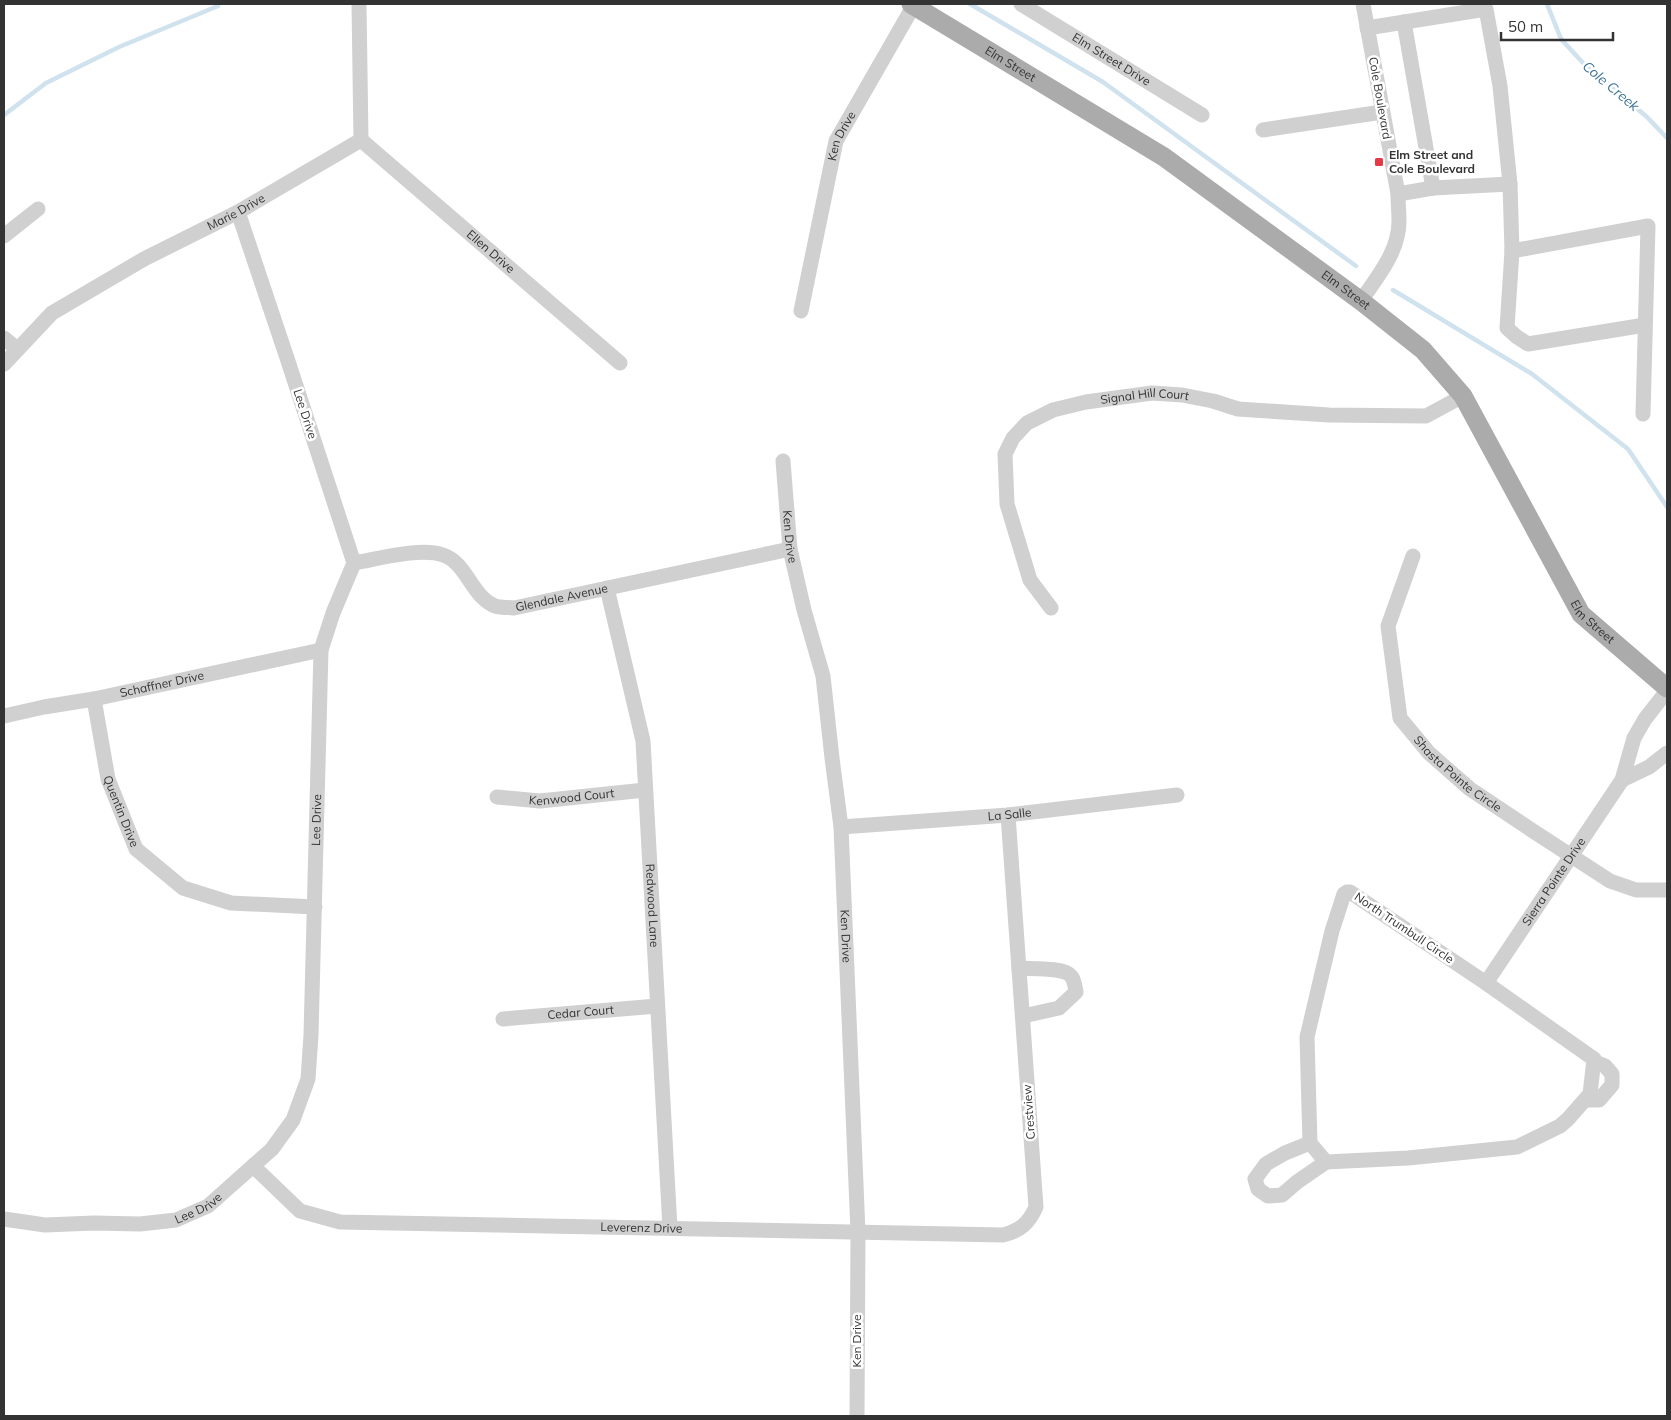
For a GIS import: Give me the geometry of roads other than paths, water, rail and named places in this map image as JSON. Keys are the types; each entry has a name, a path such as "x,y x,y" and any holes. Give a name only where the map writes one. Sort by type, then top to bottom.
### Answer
{"main road":[{"name":"Elm Street","path":"913,4 1164,157 1361,301 1423,350 1463,396 1581,614 1667,690"}],"street":[{"path":"358,4 361,140"},
{"name":"Ken Drive","path":"801,311 836,141 913,4"},
{"name":"Elm Street Drive","path":"1021,4 1202,115"},
{"name":"Cole Boulevard","path":"1361,301 1390,258 1397,240 1400,223 1398,194 1363,4"},
{"path":"1367,28 1486,9 1500,86 1510,184 1512,252 1507,328 1528,344 1645,325"},
{"path":"1404,22 1433,188"},
{"path":"1263,130 1382,112"},
{"name":"Marie Drive","path":"4,364 52,313 144,259 238,212 361,140"},
{"name":"Ellen Drive","path":"361,140 620,363"},
{"path":"1398,194 1433,188 1510,184"},
{"path":"4,236 38,209"},
{"name":"Lee Drive","path":"4,1219 45,1224 140,1224 176,1220 208,1206 272,1149 293,1120 308,1079 315,907 321,650 333,613 354,564 238,212"},
{"path":"1512,252 1648,226 1643,414"},
{"path":"4,338 17,349"},
{"name":"Signal Hill Court","path":"1052,608 1030,580 1007,504 1005,454 1014,438 1027,423 1053,410 1086,402 1152,393 1182,395 1213,401 1238,409 1339,415 1426,416 1463,396"},
{"name":"Ken Drive","path":"783,461 790,549 804,610 823,676 842,826 858,1232 857,1416"},
{"name":"Glendale Avenue","path":"354,564 408,553 444,555 457,564 481,597 495,606 514,608 790,549"},
{"name":"Shasta Pointe Circle","path":"1413,556 1388,626 1400,718 1429,753 1470,789 1533,832 1572,855 1610,881 1636,890 1667,890"},
{"name":"Redwood Lane","path":"607,588 643,741 670,1228"},
{"name":"Schaffner Drive","path":"4,716 94,699 321,650"},
{"name":"Sierra Pointe Drive","path":"1486,983 1622,780 1634,738 1645,719 1667,690"},
{"name":"Quentin Drive","path":"94,699 108,779 136,849 184,888 231,902 315,907"},
{"path":"1622,780 1649,767 1667,753"},
{"name":"Kenwood Court","path":"497,797 540,801 645,790"},
{"name":"La Salle","path":"842,826 1008,815 1177,795"},
{"name":"Crestview","path":"1008,815 1036,1207"},
{"name":"North Trumbull Circle","path":"1310,1143 1307,1038 1332,931 1344,894 1350,892 1486,983 1594,1059 1590,1094 1560,1126 1517,1147 1408,1158 1326,1162"},
{"path":"1019,968 1063,971 1071,976 1076,992 1059,1008 1023,1016"},
{"name":"Cedar Court","path":"503,1019 657,1006"},
{"path":"1310,1143 1326,1162 1282,1195 1268,1196 1258,1189 1255,1179 1266,1164 1285,1153 1310,1143"},
{"name":"Leverenz Drive","path":"253,1166 300,1211 340,1222 1003,1235 1014,1232 1022,1227 1031,1219 1036,1207"}],"waterway":[{"path":"970,4 1103,82 1356,266"},
{"name":"Cole Creek","path":"1547,4 1561,39 1584,64 1647,117 1667,138"},
{"path":"4,115 46,83 119,47 218,6"},
{"path":"1393,290 1532,374 1628,449 1667,507"}],"place":[{"name":"Elm Street and Cole Boulevard","path":"1379,162"}]}
